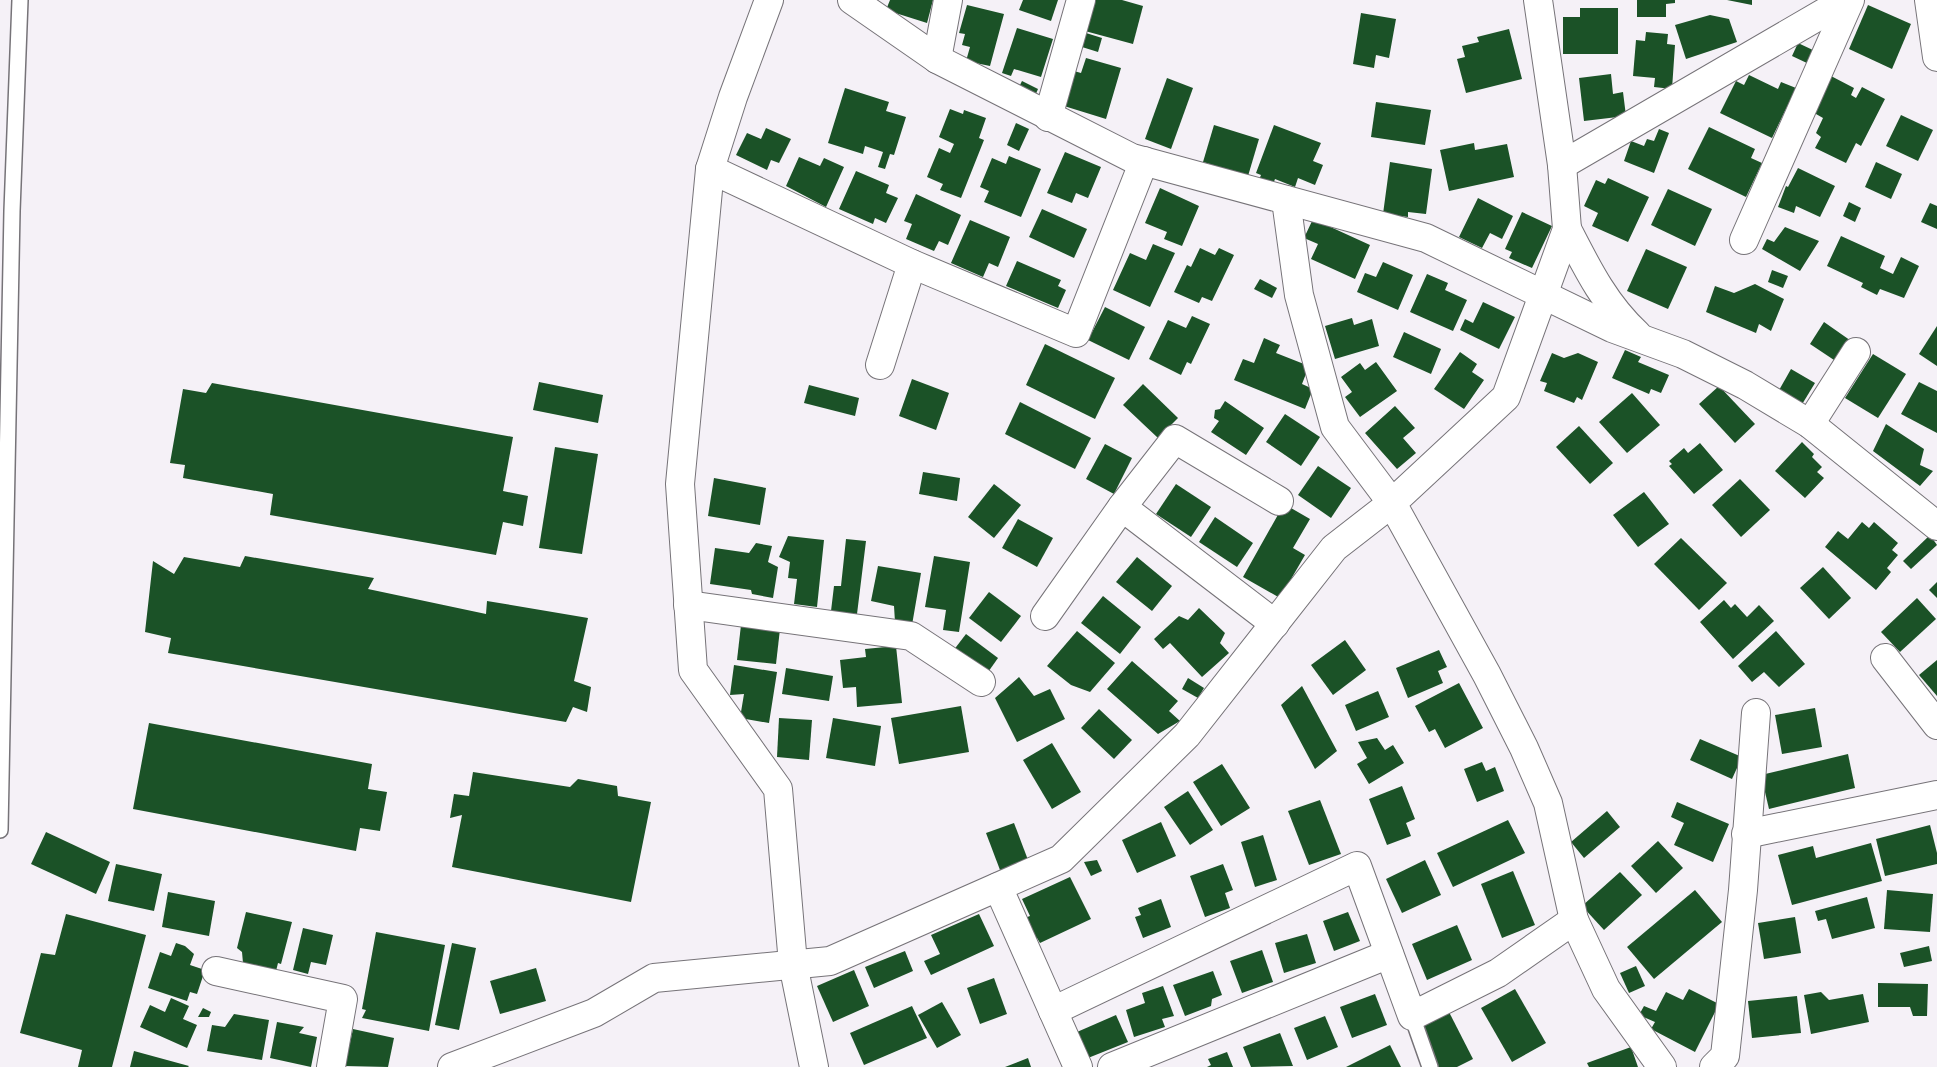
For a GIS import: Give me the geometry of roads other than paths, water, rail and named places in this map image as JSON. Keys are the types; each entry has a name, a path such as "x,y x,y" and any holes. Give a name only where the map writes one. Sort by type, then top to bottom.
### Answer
{"street":[{"path":"769,0 733,97 710,169 680,484 693,670 778,789 793,964 814,1067"},
{"path":"937,60 948,0"},
{"path":"1048,117 1081,0"},
{"path":"1538,0 1562,166 1567,229 1582,260 1621,320 1644,340"},
{"path":"1562,166 1848,0"},
{"path":"1744,240 1848,0"},
{"path":"1929,0 1937,57"},
{"path":"857,2 937,60 1132,158 1426,238 1612,328 1683,354 1745,385 1810,424 1937,526"},
{"path":"710,169 912,264 1076,333 1144,161"},
{"path":"1286,200 1298,295 1335,427 1392,503 1487,674 1524,748 1548,803 1574,920 1606,988 1662,1067"},
{"path":"452,1067 594,1013 654,978 830,961 1061,859 1188,735 1334,548 1392,503 1506,396 1567,229"},
{"path":"880,365 912,264"},
{"path":"1810,424 1856,352"},
{"path":"1045,616 1122,507 1175,439 1279,501"},
{"path":"1122,507 1275,624"},
{"path":"688,605 911,636 981,682"},
{"path":"1885,658 1937,725"},
{"path":"1714,1067 1725,1056 1756,713"},
{"path":"1746,834 1937,795"},
{"path":"1053,1011 1357,866 1412,1016 1498,974 1574,920"},
{"path":"998,887 1078,1067"},
{"path":"1112,1067 1389,954"},
{"path":"216,971 343,999 331,1067"}],"lane":[{"path":"0,830 12,221 20,0"},
{"path":"1412,1016 1430,1067"}]}
